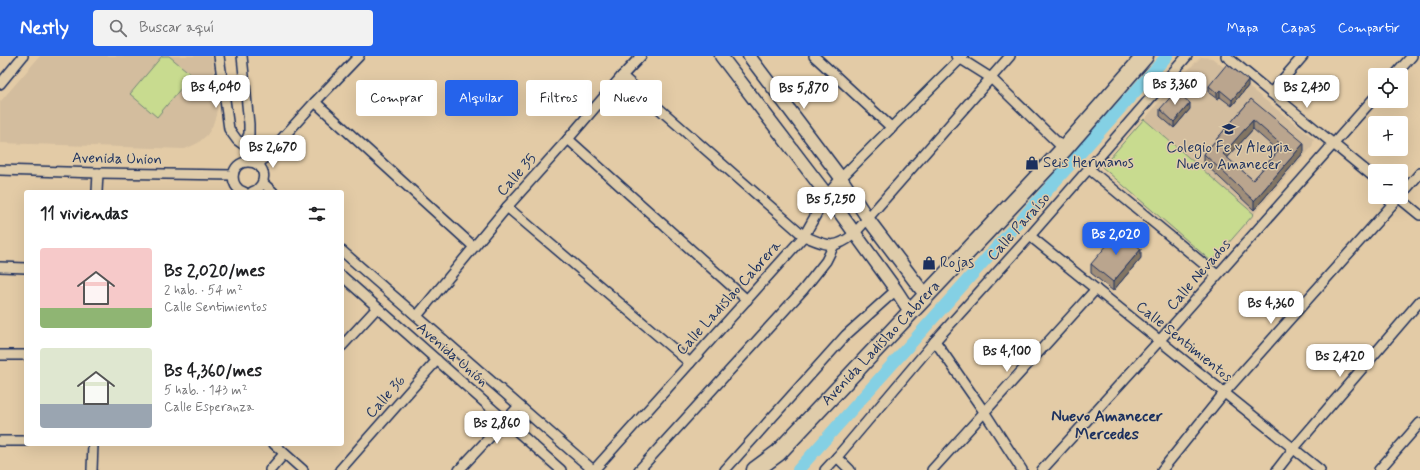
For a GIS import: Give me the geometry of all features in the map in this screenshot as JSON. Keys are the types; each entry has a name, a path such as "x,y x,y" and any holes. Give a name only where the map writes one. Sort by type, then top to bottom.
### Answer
{"highway":[{"name":"Avenida Ladislao Cabrera","path":"778,454 1064,149 1145,56"},
{"path":"755,470 778,454"},
{"path":"771,470 778,454"}],"street":[{"path":"0,84 23,56"},
{"path":"219,56 229,129 237,140 244,145"},
{"path":"242,56 249,124 249,134 244,145 246,162"},
{"path":"258,165 359,56"},
{"name":"Calle 35","path":"417,316 507,206 641,56"},
{"path":"721,56 827,195 911,313"},
{"path":"749,56 841,178 868,219 926,296"},
{"path":"814,56 892,128"},
{"path":"622,76 804,236 823,244 834,245 845,242 868,219 1010,56"},
{"name":"Calle Paraíso","path":"825,470 837,458 935,341 1030,236 1186,56"},
{"path":"1226,56 1368,172"},
{"path":"1271,92 1303,56"},
{"path":"1401,68 1412,56"},
{"path":"960,57 991,78 1064,149"},
{"name":"Calle Ladislao Cabrera","path":"593,470 804,236 827,195 841,178 892,128 960,57"},
{"path":"315,102 473,246"},
{"name":"Calle Nevados","path":"1042,470 1160,340 1368,105"},
{"path":"568,139 747,300"},
{"path":"240,190 234,184 233,175 237,166 246,162 258,165 263,173 263,183 257,190"},
{"path":"1088,169 1217,275"},
{"name":"Avenida Union","path":"0,170 233,175"},
{"path":"98,173 98,190"},
{"path":"1408,186 1420,173"},
{"path":"263,183 271,190"},
{"path":"1162,470 1224,393 1393,204"},
{"path":"1407,204 1420,215"},
{"path":"507,206 690,363"},
{"name":"Calle Sentimientos","path":"1030,236 1320,470"},
{"path":"639,470 803,290 826,260 834,245"},
{"path":"344,253 593,470"},
{"path":"0,267 24,268"},
{"name":"Avenida Unión","path":"344,278 561,470"},
{"path":"932,470 1096,289"},
{"path":"725,470 846,335 896,290"},
{"path":"1277,470 1294,448 1420,301"},
{"path":"344,344 378,308"},
{"path":"935,341 1022,470"},
{"path":"0,355 24,354"},
{"name":"Calle 36","path":"340,470 437,360"},
{"path":"459,470 520,406"},
{"path":"1380,470 1420,423"},
{"path":"0,441 24,441"},
{"path":"92,470 93,446"},
{"path":"276,446 303,470"},
{"path":"270,470 284,454"},
{"path":"837,458 850,470"}],"shaded area":[{"path":"40,56 212,56 218,101 212,127 207,135 198,143 185,149 0,143 0,102"},
{"name":"Colegio Fe y Alegria Nuevo Amanecer","path":"1201,57 1212,58 1314,139 1312,147 1254,214 1145,119 1173,85"}],"green space":[{"path":"162,56 169,56 192,75 157,117 130,94"},
{"path":"1144,119 1254,214 1212,262 1102,167"}],"building":[{"path":"1227,64 1248,80 1232,100 1220,90 1217,93 1209,86"},
{"path":"1176,91 1190,103 1174,122 1160,109"},
{"path":"1251,99 1304,143 1254,201 1204,154","holes":["1253,120 1283,146 1253,180 1223,154"]},
{"path":"1119,231 1141,249 1113,282 1091,264"}],"waterway":[{"path":"798,470 1167,56"}],"place":[{"name":"Colegio Fe y Alegria Nuevo Amanecer","path":"1229,129"},
{"name":"Seis Hermanos","path":"1032,163"},
{"name":"Rojas","path":"929,263"}],"district":[{"name":"Nuevo Amanecer Mercedes","path":"1107,425"}]}
